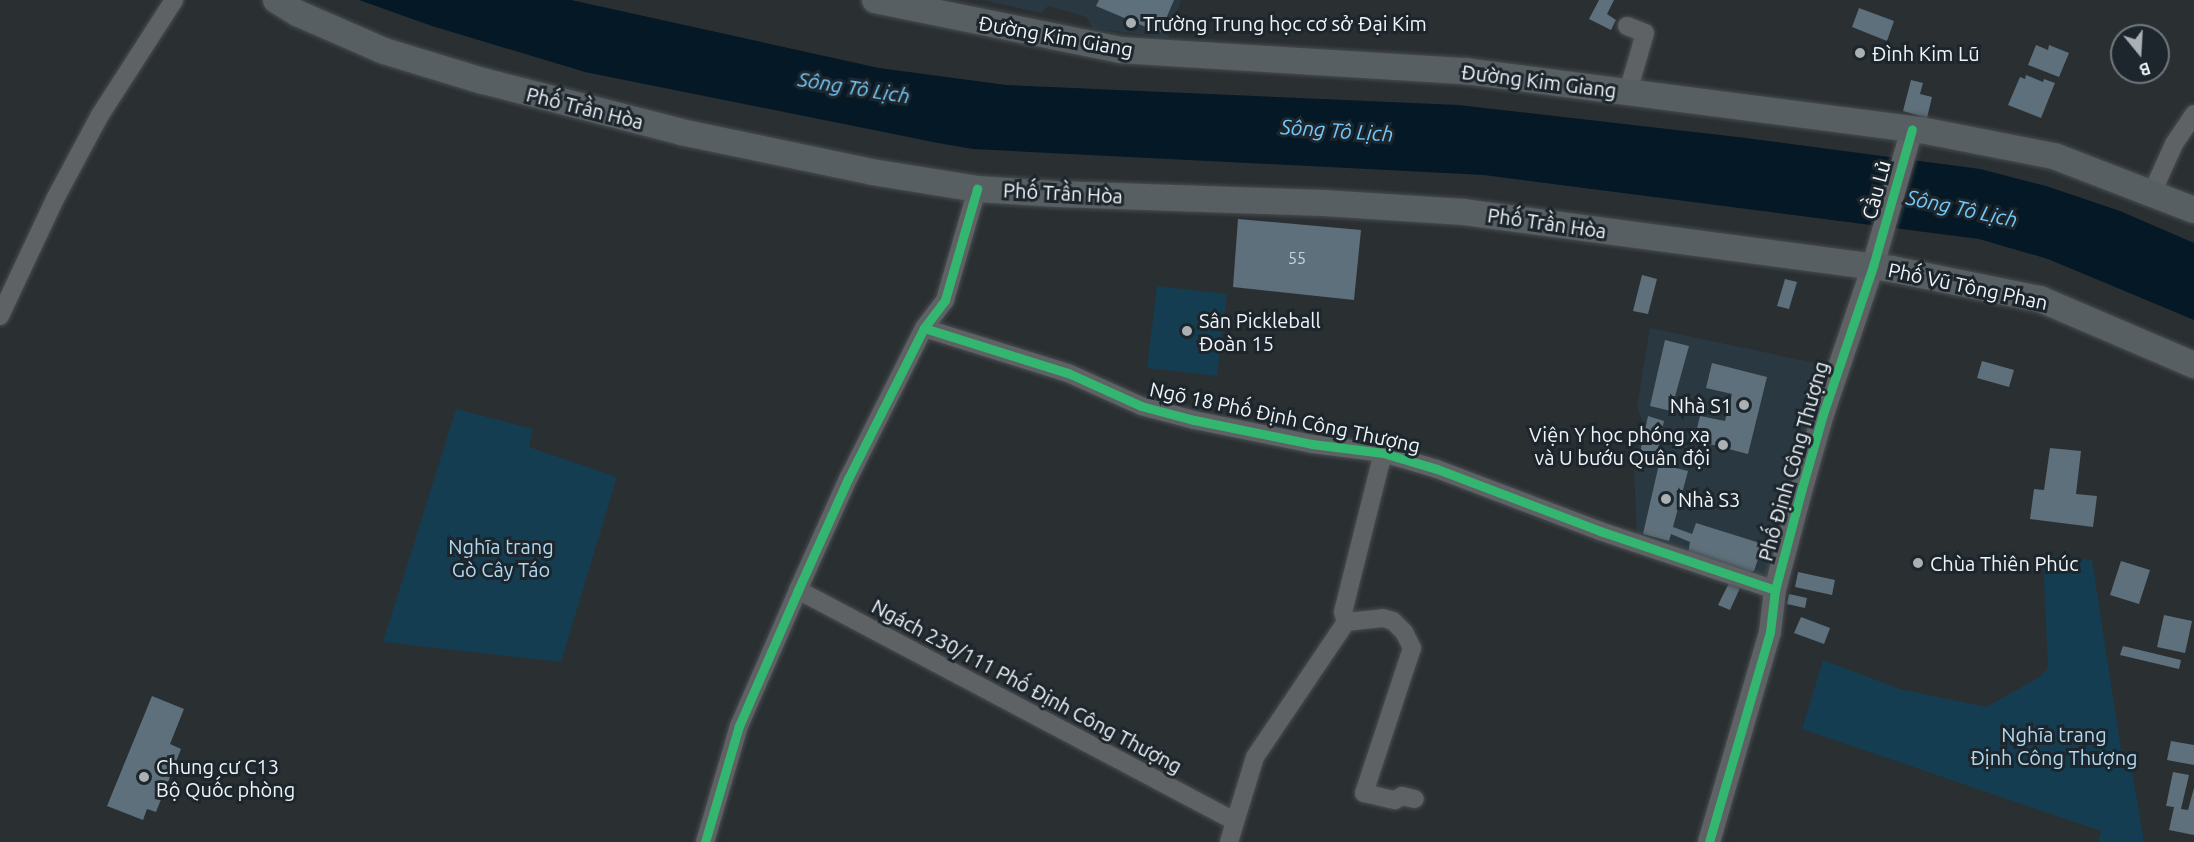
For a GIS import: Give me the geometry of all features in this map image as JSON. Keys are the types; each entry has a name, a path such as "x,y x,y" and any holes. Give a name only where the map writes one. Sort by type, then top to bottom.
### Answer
{"main road":[{"name":"Phố Trần Hòa","path":"276,0 297,13 384,51 547,99 681,132 872,172 977,189 1056,194 1405,206 1877,254"},
{"name":"Đường Kim Giang","path":"875,0 1120,50 1455,70 1628,92 1909,138 2054,156 2194,210"},
{"name":"Phố Vũ Tông Phan","path":"1877,254 2040,299 2194,365"}],"street":[{"path":"0,316 55,199 100,115 174,0"},
{"path":"1627,26 1646,33 1628,92"},
{"path":"2151,195 2174,144 2194,114"},
{"name":"Cầu Lủ","path":"1877,254 1909,138"},
{"path":"705,842 739,726 848,479 924,328 945,300 977,189"},
{"name":"Phố Định Công Thượng","path":"1709,842 1770,632 1775,590 1821,421 1877,254"},
{"name":"Ngõ 18 Phố Định Công Thượng","path":"924,328 1068,373 1141,406 1194,420 1312,444 1383,453 1437,469 1600,531 1775,590"},
{"path":"1346,622 1343,612 1383,453"},
{"name":"Ngách 230/111 Phố Định Công Thượng","path":"798,590 1235,821"},
{"path":"1229,842 1255,757 1346,622 1383,618 1393,621 1404,632 1413,648 1364,792 1395,800 1402,796 1415,799"}],"shaded area":[{"name":"Trường Trung học cơ sở Đại Kim","path":"983,0 1181,0 1168,38 1092,28 1087,17 1048,6 1041,13"},
{"name":"Viện Y học phóng xạ và U bướu Quân đội","path":"1650,328 1829,366 1766,581 1637,539 1634,467 1643,422 1637,407"}],"green space":[{"name":"Sân Pickleball Đoàn 15","path":"1157,286 1227,294 1217,376 1147,368"},
{"name":"Nghĩa trang Gò Cây Táo","path":"456,409 533,429 529,447 617,477 561,662 383,642"},
{"name":"Nghĩa trang Định Công Thượng","path":"2043,555 2092,560 2122,756 2133,776 2144,842 2098,842 2101,831 1802,729 1823,660 1900,689 1986,707 2038,678 2048,668"}],"water":[{"name":"Sông Tô Lịch","path":"359,0 571,0 879,68 1006,85 1458,105 1746,138 1980,169 2046,186 2120,211 2194,243 2194,320 2048,259 1979,239 1484,175 973,149 585,72 432,26"}],"building":[{"path":"1099,0 1174,0 1160,33 1096,6"},
{"path":"1599,0 1614,0 1607,14 1616,20 1611,30 1589,19"},
{"path":"1859,8 1894,21 1887,41 1852,27"},
{"path":"2036,45 2048,50 2049,45 2069,53 2059,77 2028,65"},
{"path":"2026,75 2043,82 2044,79 2055,83 2041,118 2008,105 2020,77 2025,79"},
{"path":"1911,80 1923,83 1920,94 1932,97 1927,118 1903,111"},
{"path":"1238,219 1361,230 1354,300 1233,287"},
{"path":"1642,275 1657,279 1648,314 1633,311"},
{"path":"1785,279 1797,282 1789,309 1777,306"},
{"path":"1665,340 1689,346 1671,411 1650,406"},
{"path":"1982,361 2014,370 2009,387 1977,378"},
{"name":"Nhà S1","path":"1712,363 1767,377 1748,454 1694,440 1700,416 1725,421 1732,394 1706,388"},
{"path":"1648,416 1664,421 1654,467 1638,462"},
{"path":"2050,448 2081,451 2076,494 2097,496 2093,527 2030,519 2034,489 2044,490"},
{"path":"1659,464 1688,471 1673,527 1692,534 1696,523 1763,544 1754,571 1747,573 1688,554 1690,542 1671,534 1669,541 1643,534"},
{"path":"2121,561 2150,570 2139,604 2110,595"},
{"path":"1798,572 1835,580 1832,595 1795,587"},
{"path":"1729,583 1740,588 1730,610 1718,605"},
{"path":"1789,594 1807,598 1805,608 1787,604"},
{"path":"2164,615 2192,621 2185,653 2157,647"},
{"path":"1801,617 1830,628 1824,644 1794,633"},
{"path":"2123,646 2181,660 2179,669 2120,655"},
{"name":"Chung cư C13 Bộ Quốc phòng","path":"152,696 184,709 170,744 181,749 156,812 147,809 143,820 107,806"},
{"path":"2171,741 2194,745 2194,765 2167,760"},
{"path":"2173,772 2189,775 2181,809 2188,810 2194,788 2194,835 2169,830 2174,807 2166,806"}],"cycle path":[{"path":"1709,842 1770,632 1775,590 1823,414 1873,266 1912,129"},
{"path":"705,842 739,726 848,479 924,328 945,300 977,189"},
{"path":"924,328 1068,373 1141,406 1194,420 1312,444 1383,453 1437,469 1600,531 1775,590"}],"place":[{"name":"Trường Trung học cơ sở Đại Kim","path":"1131,23"},
{"name":"Đình Kim Lũ","path":"1860,53"},
{"name":"Sân Pickleball Đoàn 15","path":"1187,331"},
{"name":"Nhà S1","path":"1744,405"},
{"name":"Viện Y học phóng xạ và U bướu Quân đội","path":"1723,445"},
{"name":"Nhà S3","path":"1666,499"},
{"name":"Chùa Thiên Phúc","path":"1918,563"},
{"name":"Chung cư C13 Bộ Quốc phòng","path":"144,777"}]}
